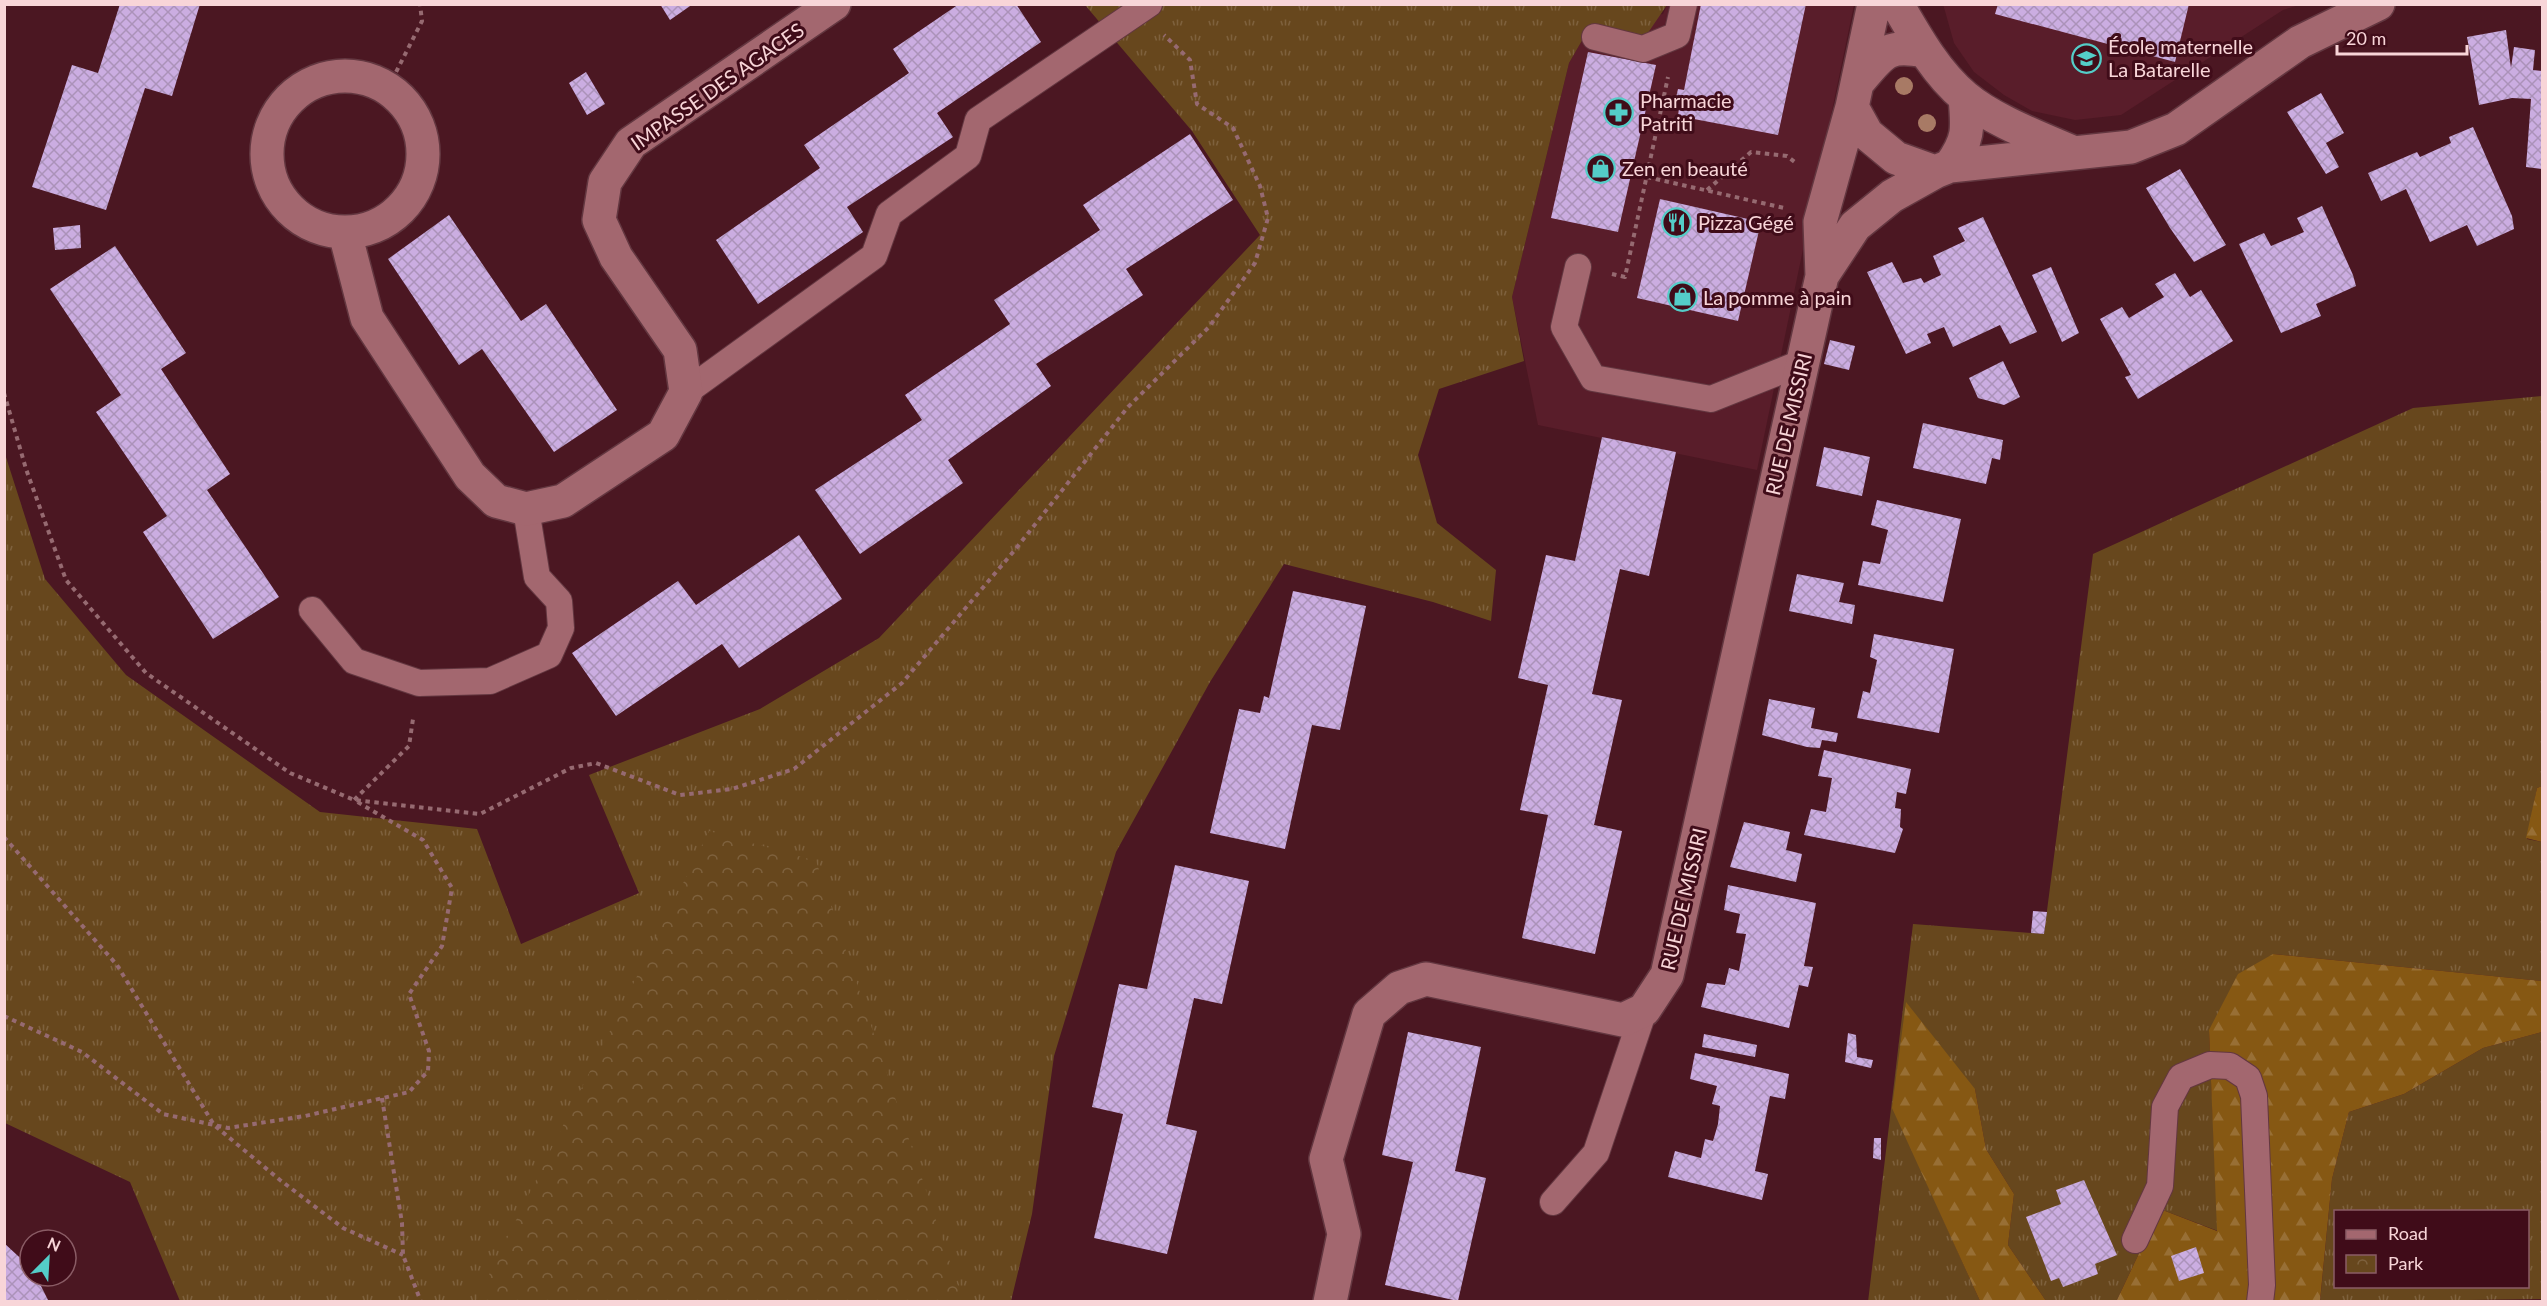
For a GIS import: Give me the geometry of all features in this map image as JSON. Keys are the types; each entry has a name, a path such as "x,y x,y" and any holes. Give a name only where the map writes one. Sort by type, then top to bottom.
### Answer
{"street":[{"name":"IMPASSE DES AGACES","path":"686,392 680,350 616,257 599,220 605,182 631,143 834,4"},
{"name":"RUE DE MISSIRI","path":"1644,1010 1667,975 1822,276 1820,222 1856,94 1874,4"},
{"path":"1897,4 1924,51 1965,98 2016,127 2074,153"},
{"path":"1924,51 1901,47 1880,56 1856,94 1868,134 1896,158 1942,169 2131,147 2176,129 2300,42 2378,4"},
{"path":"356,75 388,88 410,109 420,131 424,158 416,188 400,210 373,227 345,232 326,230 303,220 283,201 270,179 266,152 271,125 286,101 308,84 329,76 356,75"},
{"path":"1942,169 1964,148 1968,128 1965,98"},
{"name":"RUE DE MISSIRI","path":"1822,276 1855,226 1892,196 1942,169"},
{"path":"345,232 368,318 470,476 496,501 526,509 563,501 663,435 686,392"},
{"path":"1330,1302 1344,1233 1326,1159 1369,1014 1399,988 1426,979 1623,1020 1644,1010"}],"lane":[{"path":"1595,37 1643,49 1677,35 1684,4"},
{"path":"686,392 874,256 890,214 968,156 978,120 1144,8"},
{"path":"1578,267 1564,327 1593,378 1712,399 1801,363"},
{"path":"312,610 354,662 419,683 490,681 549,656 561,628 559,602 537,577 526,509"},
{"path":"1553,1202 1596,1153 1644,1010"},
{"path":"2135,1240 2160,1186 2165,1107 2181,1077 2210,1065 2230,1066 2248,1078 2254,1096 2262,1285 2260,1302"}],"path":[{"path":"388,88 422,21 420,4"},
{"path":"354,800 480,814 572,768 596,763 680,795 732,789 794,769 902,683 1014,551 1128,407 1209,327 1255,263 1268,218 1260,186 1233,128 1197,104 1190,60 1144,8"},
{"path":"1578,267 1625,277 1677,35"},
{"path":"1707,190 1751,152 1786,156 1831,187"},
{"path":"1647,177 1767,204"},
{"path":"4,393 26,469 66,580 146,673 290,773 354,800 423,840 452,888 442,946 409,994 429,1051 429,1071 409,1092 305,1116 228,1128 163,1114 82,1052 4,1016"},
{"path":"354,800 409,746 419,683"},
{"path":"4,837 117,965 214,1125 343,1228 403,1255"},
{"path":"382,1098 402,1223 403,1255 421,1302"}],"shaded area":[{"name":"École maternelle La Batarelle","path":"1943,4 2299,5 2283,10 2121,115 2075,120 2032,111 2004,95 1974,72 1954,43"},
{"path":"1667,5 1854,5 1757,470 1538,425 1512,297 1569,63 1591,25 1663,14"}],"green space":[{"path":"1085,5 1667,5 1643,40 1591,25 1569,63 1512,297 1524,361 1439,389 1418,455 1437,523 1496,570 1491,621 1433,602 1284,564 1210,682 1116,852 1054,1056 1032,1214 1011,1301 180,1301 130,1182 5,1123 4,451 45,579 126,675 320,812 477,829 521,944 639,893 589,775 760,709 879,638 1260,235 1192,131"},
{"path":"2542,396 2542,786 2537,788 2527,839 2542,842 2542,981 2274,954 2209,1031 2218,1231 2160,1209 2116,1302 2046,1301 2008,1245 2014,1194 1986,1149 1975,1089 1926,1181 1980,1301 1868,1302 1913,924 2044,934 2093,554 2413,408"},
{"path":"2542,786 2542,842 2526,838 2537,788"},
{"path":"709,831 816,861 963,1301 476,1301"},
{"path":"2273,954 2542,981 2542,1032 2483,1048 2404,1094 2349,1112 2332,1179 2320,1301 2116,1302 2160,1209 2217,1231 2209,1030 2238,974"},
{"path":"1906,1002 1975,1089 1986,1149 2014,1194 2008,1245 2046,1301 1980,1301 1892,1108"},
{"path":"2542,1032 2542,1299 2320,1302 2332,1179 2349,1112 2404,1094 2483,1048"}],"building":[{"path":"120,4 200,4 172,96 145,88 106,210 32,187 72,65 98,73"},
{"path":"660,4 693,4 670,20"},
{"path":"959,4 1016,4 1041,42 937,113 953,137 847,207 863,232 758,304 716,240 820,168 804,145 909,73 893,49"},
{"path":"1701,4 1806,4 1778,135 1678,116 1679,108 1674,106 1678,89 1684,90"},
{"path":"1998,4 2189,4 2175,62 1995,14"},
{"path":"2506,30 2511,68 2514,47 2535,50 2533,70 2542,71 2542,169 2526,167 2531,99 2512,98 2479,105 2467,37"},
{"path":"1588,52 1656,65 1618,232 1551,218"},
{"path":"586,72 605,104 587,115 569,83"},
{"path":"2321,93 2344,133 2326,143 2339,167 2326,174 2287,112"},
{"path":"2473,127 2512,216 2514,229 2477,246 2467,225 2430,242 2406,189 2381,201 2368,173 2417,152 2420,157 2451,143 2449,137"},
{"path":"1190,134 1233,200 1126,269 1143,295 1036,364 1051,386 948,460 963,483 860,554 815,490 922,420 905,395 1010,324 994,300 1100,230 1083,205"},
{"path":"2180,169 2226,245 2194,262 2146,188"},
{"path":"1660,199 1761,222 1738,321 1637,298"},
{"path":"2322,206 2356,286 2316,304 2321,316 2281,333 2239,244 2264,233 2271,246 2304,232 2297,218"},
{"path":"449,215 521,321 546,304 617,410 554,452 482,349 459,365 388,259"},
{"path":"1983,217 2037,332 2010,344 2000,325 1953,347 1944,327 1927,334 1931,343 1906,354 1867,272 1892,262 1903,283 1921,278 1924,283 1941,275 1933,256 1965,241 1958,228"},
{"path":"80,225 81,248 55,250 53,228"},
{"path":"115,246 186,353 161,369 230,474 207,490 279,597 213,639 143,532 167,516 96,412 121,395 50,289"},
{"path":"2051,267 2079,333 2062,342 2032,275"},
{"path":"2175,273 2190,297 2201,290 2233,341 2138,399 2125,377 2131,375 2100,319 2122,307 2129,318 2164,297 2155,284"},
{"path":"1830,340 1855,346 1849,370 1824,364"},
{"path":"2003,361 2020,397 2004,405 1978,398 1969,378"},
{"path":"1923,423 2003,440 2000,460 1992,458 1986,484 1913,468"},
{"path":"1602,437 1676,452 1649,576 1620,569 1592,694 1622,700 1594,825 1622,831 1595,954 1522,938 1548,815 1520,810 1548,685 1518,678 1546,555 1575,561"},
{"path":"1824,447 1870,457 1862,496 1816,486"},
{"path":"1877,500 1961,519 1943,602 1858,585 1863,561 1880,564 1888,530 1871,525"},
{"path":"799,535 842,599 739,668 722,644 616,716 572,653 678,581 696,605"},
{"path":"1797,574 1844,583 1839,602 1855,605 1852,624 1789,611"},
{"path":"1293,591 1366,606 1340,730 1312,725 1285,849 1210,833 1239,709 1260,713 1264,696 1269,698"},
{"path":"1874,634 1954,649 1939,733 1857,718 1863,691 1870,693 1877,660 1870,657"},
{"path":"1769,699 1815,708 1811,728 1838,733 1836,742 1822,740 1820,748 1807,747 1762,735"},
{"path":"1824,750 1911,769 1906,794 1897,792 1895,808 1901,809 1900,827 1903,829 1895,853 1804,835 1811,809 1826,812 1832,778 1818,776"},
{"path":"1744,822 1790,832 1786,850 1802,854 1796,882 1730,867"},
{"path":"1175,865 1249,881 1222,1004 1194,998 1166,1124 1197,1131 1167,1254 1094,1238 1123,1114 1092,1107 1119,984 1147,989"},
{"path":"1728,885 1816,903 1804,966 1813,967 1808,987 1799,985 1789,1028 1701,1007 1707,983 1725,985 1729,968 1739,971 1746,934 1736,933 1740,914 1724,910"},
{"path":"2033,911 2047,912 2044,934 2031,933"},
{"path":"1408,1032 1481,1047 1455,1171 1486,1178 1458,1301 1385,1285 1413,1162 1382,1155"},
{"path":"1848,1033 1856,1035 1857,1057 1873,1060 1871,1068 1845,1062"},
{"path":"1704,1034 1757,1045 1755,1057 1702,1047"},
{"path":"1695,1053 1789,1074 1785,1099 1770,1096 1755,1171 1768,1174 1762,1200 1668,1177 1675,1151 1701,1158 1705,1139 1713,1141 1718,1124 1720,1106 1712,1104 1717,1086 1690,1079"},
{"path":"1874,1138 1881,1138 1881,1160 1873,1158"},
{"path":"2084,1180 2117,1255 2095,1264 2098,1274 2063,1287 2059,1278 2051,1281 2026,1217 2061,1204 2056,1190"},
{"path":"4,1243 18,1256 18,1288 42,1288 49,1302 4,1302"},
{"path":"2196,1247 2204,1273 2179,1281 2171,1256"}],"place":[{"name":"École maternelle La Batarelle","path":"2087,58"},
{"name":"Pharmacie Patriti","path":"1619,112"},
{"name":"Zen en beauté","path":"1601,168"},
{"name":"Pizza Gégé","path":"1677,222"},
{"name":"La pomme à pain","path":"1682,297"}]}
